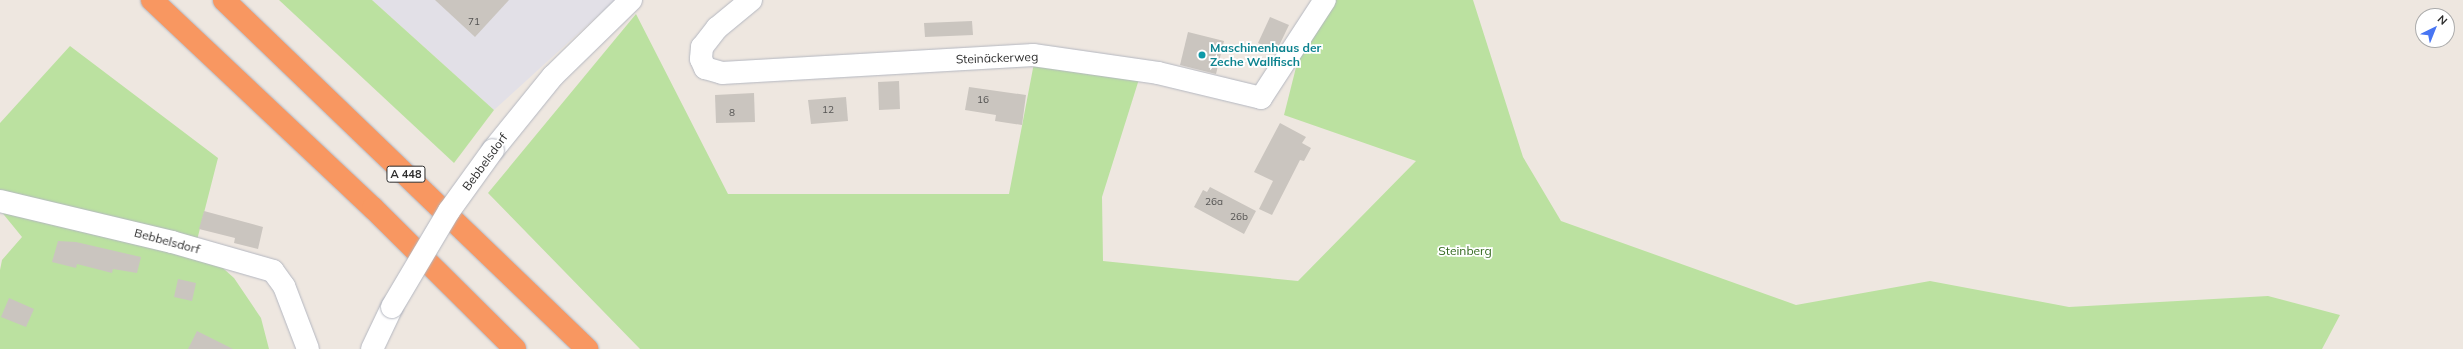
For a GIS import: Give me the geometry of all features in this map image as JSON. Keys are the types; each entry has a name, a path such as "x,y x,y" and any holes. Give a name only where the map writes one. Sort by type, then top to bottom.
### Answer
{"highway":[{"path":"152,0 373,208 514,349"},
{"name":"A 448","path":"224,0 587,349"}],"street":[{"name":"Bebbelsdorf","path":"372,349 392,307 449,211 493,150 553,76 631,0"},
{"name":"Steinäckerweg","path":"751,0 717,28 702,47 701,60 705,68 722,73 1033,55 1158,74 1261,98 1325,0"},
{"name":"Bebbelsdorf","path":"0,201 172,242 273,272 284,286 308,349"}],"shaded area":[{"path":"372,0 615,0 494,110"}],"green space":[{"path":"279,0 372,0 494,110 454,163"},
{"name":"Steinberg","path":"1313,0 1473,0 1523,157 1561,221 1796,305 1930,281 2069,307 2268,296 2340,315 2322,349 640,349 488,193 636,14 728,194 1009,194 1034,63 1140,76 1102,197 1103,261 1298,281 1416,161 1284,115"},
{"path":"70,46 218,158 196,244 234,278 261,318 269,349 0,349 0,270 2,260 22,237 0,210 0,123"}],"building":[{"path":"435,0 509,0 475,37"},
{"path":"1270,17 1289,25 1276,52 1258,43"},
{"path":"972,21 973,35 925,37 924,23"},
{"name":"Maschinenhaus der Zeche Wallfisch","path":"1188,32 1224,41 1216,74 1180,65"},
{"path":"899,81 900,109 879,110 878,82"},
{"path":"969,87 1026,95 1022,125 995,121 996,115 965,110"},
{"path":"754,93 755,122 716,123 715,95"},
{"path":"846,97 848,121 811,124 808,100"},
{"path":"1280,123 1306,137 1302,143 1311,148 1304,161 1300,160 1272,215 1259,209 1273,181 1254,172"},
{"path":"1210,187 1256,211 1244,234 1194,207 1203,190 1207,192"},
{"path":"204,211 263,227 258,249 234,243 235,238 199,229"},
{"path":"58,241 76,242 141,257 137,273 113,269 112,273 77,264 76,268 52,262"},
{"path":"178,279 196,283 192,301 174,297"},
{"path":"9,298 34,309 26,327 1,317"},
{"path":"197,331 233,349 188,349"}],"place":[{"name":"Maschinenhaus der Zeche Wallfisch","path":"1202,55"}]}
